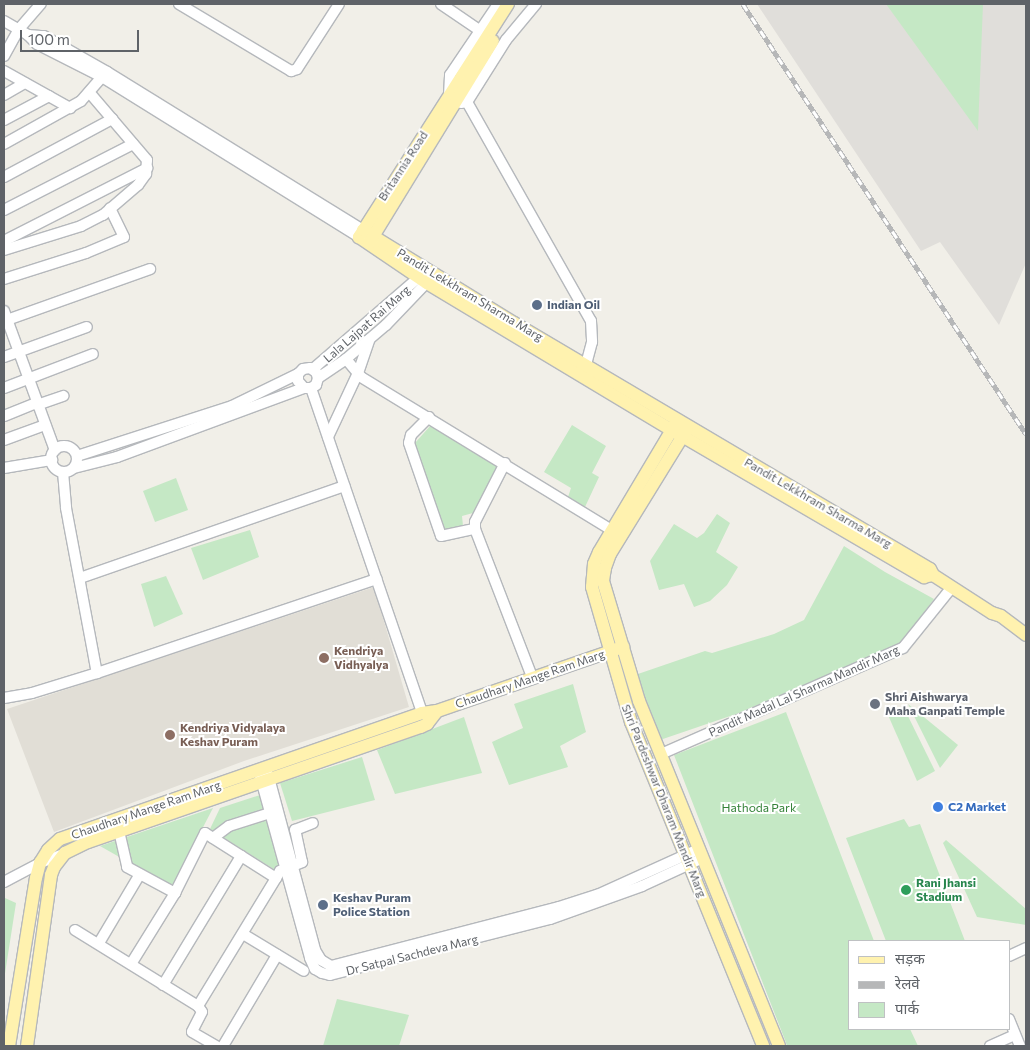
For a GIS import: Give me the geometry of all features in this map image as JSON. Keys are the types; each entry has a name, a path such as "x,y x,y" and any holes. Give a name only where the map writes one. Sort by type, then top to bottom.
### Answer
{"main road":[{"path":"451,100 508,4"},
{"path":"451,100 519,4"},
{"name":"Britannia Road","path":"366,236 451,100"},
{"name":"Pandit Lekkhram Sharma Marg","path":"366,236 427,276 680,428 930,569 933,575 992,613 1001,616 1026,635"},
{"name":"Pandit Lekkhram Sharma Marg","path":"427,276 586,365 680,428"},
{"name":"Shri Pardeshwar Dharam Mandir Marg","path":"680,428 612,530 594,562 592,587 631,722 763,1046"},
{"name":"Shri Pardeshwar Dharam Mandir Marg","path":"680,428 604,568 603,581 639,701 779,1046"},
{"name":"Pandit Lekkhram Sharma Marg","path":"992,613 996,621 1026,645"},
{"path":"589,658 604,632"},
{"name":"Chaudhary Mange Ram Marg","path":"27,1046 51,875 65,854 88,842 422,712 437,712 532,677 623,647"},
{"name":"Chaudhary Mange Ram Marg","path":"9,1046 40,863 48,850 60,839 427,724 437,712"}],"street":[{"path":"4,56 24,32 41,4"},
{"path":"178,4 284,69 291,71 297,69 338,4"},
{"path":"441,4 479,30"},
{"path":"468,102 451,100 450,75 498,4"},
{"path":"468,102 506,40 536,4"},
{"name":"Pandit Lekkhram Sharma Marg","path":"4,20 24,32 44,36 107,72 366,236"},
{"path":"24,32 37,44 102,77 366,236"},
{"path":"4,71 70,108"},
{"path":"4,144 81,101 102,77"},
{"path":"4,95 25,83"},
{"path":"4,250 81,226 103,215 138,185 147,168 147,160 89,92"},
{"path":"4,120 49,96"},
{"path":"468,102 591,321 592,342 586,365"},
{"path":"4,177 112,119"},
{"path":"4,210 133,144"},
{"path":"4,241 147,168"},
{"path":"4,279 86,253 124,237 110,208"},
{"path":"77,456 232,406 298,374 306,368 316,374 316,385 117,457 63,472 56,469 45,425 5,315 150,268"},
{"name":"Lala Lajpat Rai Marg","path":"316,374 346,359 371,338 427,276"},
{"name":"Lala Lajpat Rai Marg","path":"316,374 427,276"},
{"path":"4,357 87,327"},
{"path":"328,437 358,373 371,338"},
{"path":"4,388 93,354"},
{"path":"346,359 358,373 612,530"},
{"path":"298,374 298,381 308,388 328,437 422,712"},
{"path":"4,416 64,396"},
{"path":"429,417 411,435 409,443 441,536 475,529"},
{"path":"4,440 45,425"},
{"path":"4,468 54,455 68,447 77,456"},
{"path":"74,468 77,456"},
{"path":"505,463 475,522 475,529 532,677"},
{"path":"63,472 66,508 97,673"},
{"path":"80,578 344,486"},
{"path":"4,698 32,693 97,673 377,579"},
{"name":"Pandit Madal Lal Sharma Mandir Marg","path":"660,754 903,648 952,587"},
{"path":"264,775 288,867"},
{"name":"Dr Satpal Sachdeva Marg","path":"264,775 270,813 288,867 310,958 315,969 322,974 330,975 550,919 642,886 701,854"},
{"path":"213,838 229,826 270,813"},
{"path":"198,1006 276,878 288,867 302,862 295,830 314,823"},
{"path":"119,831 127,867 175,893"},
{"path":"132,964 175,893 205,833 276,878"},
{"path":"4,882 40,863 65,854"},
{"path":"164,985 241,856"},
{"path":"98,943 140,874"},
{"path":"76,930 198,1006 202,1012 192,1032 216,1046"},
{"path":"243,934 304,972"},
{"path":"1010,956 1026,948"},
{"path":"223,1046 277,956"},
{"path":"1010,1022 1020,1046"},
{"path":"990,1046 1015,1035"}],"shaded area":[{"path":"757,4 1026,4 1026,263 999,325 940,242 921,251"},
{"name":"Kendriya Vidyalaya Keshav Puram","path":"374,587 409,707 244,761 54,832 7,709"}],"green space":[{"path":"886,4 983,4 978,131"},
{"path":"431,425 499,467 473,513 462,516 463,526 445,531 427,487 415,443"},
{"path":"572,425 606,446 592,473 599,477 585,507 568,497 571,488 544,472"},
{"path":"176,478 188,510 155,522 143,491"},
{"path":"717,514 730,523 716,552 738,567 727,585 710,601 694,607 684,584 659,590 650,561 674,524 697,538 704,533"},
{"path":"250,530 259,557 203,580 191,548"},
{"path":"844,546 885,572 934,599 902,643 739,713 660,740 635,675 705,651 712,653 774,634 804,620"},
{"path":"166,576 183,614 154,627 141,584"},
{"path":"573,684 586,732 560,746 568,767 509,785 492,742 523,728 514,704"},
{"path":"908,704 958,745 940,768"},
{"path":"904,708 935,771 917,781 888,715"},
{"name":"Hathoda Park","path":"786,712 874,940 848,940 848,1030 910,1030 918,1046 787,1046 674,755"},
{"path":"464,717 482,773 395,794 377,750"},
{"path":"362,757 375,800 292,821 280,783"},
{"path":"260,795 283,875 210,829 220,808"},
{"path":"213,808 172,887 100,846"},
{"name":"Rani Jhansi Stadium","path":"904,819 909,827 920,824 965,940 886,940 846,838"},
{"path":"946,840 1026,909 1026,925 977,917 943,843"},
{"path":"4,899 16,903 4,980"},
{"path":"337,999 409,1015 399,1046 323,1046"}],"railway":[{"path":"743,4 1026,434"}],"place":[{"name":"Indian Oil","path":"537,305"},
{"name":"Kendriya Vidhyalya","path":"324,658"},
{"name":"Shri Aishwarya Maha Ganpati Temple","path":"875,704"},
{"name":"Kendriya Vidyalaya Keshav Puram","path":"170,735"},
{"name":"C2 Market","path":"938,807"},
{"name":"Rani Jhansi Stadium","path":"906,890"},
{"name":"Keshav Puram Police Station","path":"323,905"}]}
